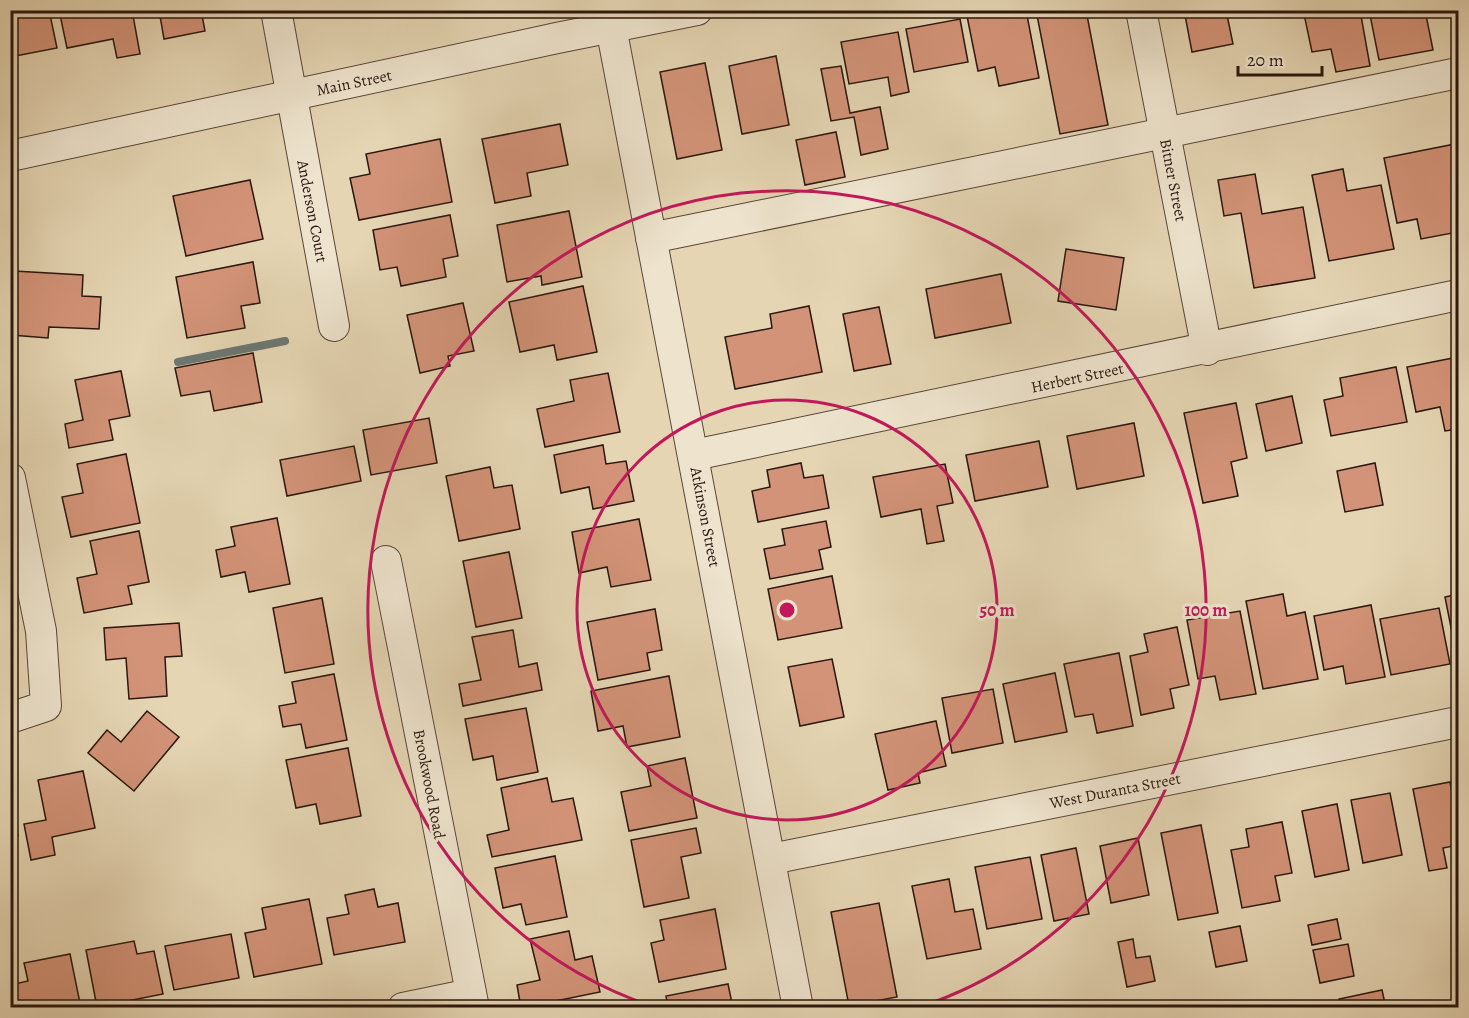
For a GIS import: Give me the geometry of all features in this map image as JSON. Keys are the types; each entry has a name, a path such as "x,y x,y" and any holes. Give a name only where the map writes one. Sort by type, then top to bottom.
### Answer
{"street":[{"name":"Anderson Court","path":"276,10 334,326"},
{"name":"Main Street","path":"10,156 697,10"},
{"name":"Bitner Street","path":"1142,10 1207,350"},
{"name":"Atkinson Street","path":"611,27 798,1008"},
{"path":"651,238 1458,73"},
{"name":"Herbert Street","path":"694,455 1458,296"},
{"path":"10,478 41,631 46,706 10,718"},
{"name":"Brookwood Road","path":"386,561 472,1001"},
{"name":"West Duranta Street","path":"771,859 1458,722"},
{"path":"403,1008 472,1001"}],"building":[{"path":"32,10 49,10 57,48 10,57 10,15"},
{"path":"59,10 132,10 140,54 117,58 113,39 67,48"},
{"path":"159,10 201,10 205,31 164,39"},
{"path":"998,10 1026,10 1039,78 999,86 995,67 978,71 967,16"},
{"path":"1036,10 1086,10 1108,125 1060,134"},
{"path":"1184,10 1226,10 1233,44 1192,52"},
{"path":"1322,10 1360,10 1370,66 1336,72 1331,49 1312,52 1304,14"},
{"path":"1369,10 1425,10 1433,50 1379,60"},
{"path":"960,19 968,62 914,72 906,29"},
{"path":"898,32 909,92 891,96 888,77 849,84 841,42"},
{"path":"776,56 789,125 742,134 729,66"},
{"path":"705,63 722,150 677,159 660,72"},
{"path":"841,66 850,113 880,107 888,149 861,155 854,117 831,121 821,69"},
{"path":"560,124 568,165 527,173 531,196 495,203 482,139"},
{"path":"836,132 845,177 805,185 796,140"},
{"path":"440,139 452,202 359,220 350,178 370,174 366,154"},
{"path":"1455,144 1458,161 1458,232 1421,239 1417,219 1397,223 1384,158"},
{"path":"1343,169 1347,191 1381,185 1394,249 1329,261 1312,175"},
{"path":"1255,174 1262,214 1303,207 1315,278 1254,288 1241,213 1224,216 1218,180"},
{"path":"250,180 263,239 186,256 173,196"},
{"path":"569,211 582,277 542,285 541,276 507,282 497,225"},
{"path":"450,215 458,256 443,259 446,277 401,286 397,267 380,270 373,230"},
{"path":"1066,249 1124,258 1116,310 1058,301"},
{"path":"253,262 260,303 241,306 245,328 187,338 176,277"},
{"path":"14,271 83,275 82,296 101,297 99,329 49,327 48,338 11,335"},
{"path":"1001,274 1011,323 935,338 926,289"},
{"path":"583,286 597,352 557,360 554,345 520,352 509,302"},
{"path":"463,303 474,351 448,356 450,366 420,373 407,315"},
{"path":"809,306 822,372 735,389 725,337 772,328 770,314"},
{"path":"879,307 891,364 854,371 843,314"},
{"path":"253,353 262,402 214,411 210,391 181,396 175,368"},
{"path":"1458,357 1458,429 1445,431 1440,407 1416,412 1407,367"},
{"path":"1396,367 1407,422 1331,436 1324,400 1343,396 1340,378"},
{"path":"121,371 130,416 109,420 113,440 69,448 65,424 83,420 75,380"},
{"path":"608,373 620,432 545,447 537,409 574,401 570,380"},
{"path":"1292,396 1302,443 1266,451 1256,404"},
{"path":"1236,403 1247,458 1231,462 1238,496 1203,503 1184,413"},
{"path":"429,418 437,463 371,475 363,430"},
{"path":"1134,423 1144,476 1077,489 1067,436"},
{"path":"1039,441 1048,487 975,501 966,455"},
{"path":"603,445 606,464 626,461 634,501 593,509 589,487 561,493 554,455"},
{"path":"354,446 361,481 287,496 280,460"},
{"path":"126,454 140,523 71,537 62,497 83,493 77,464"},
{"path":"801,463 804,478 823,475 829,508 758,522 752,491 770,487 767,470"},
{"path":"1375,463 1383,505 1345,512 1337,471"},
{"path":"945,464 953,503 937,506 944,541 927,544 921,509 881,517 873,477"},
{"path":"490,467 494,488 512,485 520,529 459,541 446,476"},
{"path":"277,518 290,584 249,592 245,572 221,577 216,550 235,546 231,527"},
{"path":"639,519 651,580 611,587 607,567 579,573 572,532"},
{"path":"826,521 831,547 819,550 823,569 770,579 764,549 785,545 782,529"},
{"path":"139,531 149,582 128,586 132,604 84,613 77,578 97,574 90,541"},
{"path":"509,552 522,618 476,627 463,561"},
{"path":"832,576 842,628 778,640 768,589"},
{"path":"1283,594 1287,616 1305,612 1318,679 1263,689 1246,601"},
{"path":"1458,594 1458,652 1456,653 1445,597"},
{"path":"322,598 334,664 285,673 273,608"},
{"path":"1371,605 1385,677 1346,684 1343,666 1324,670 1314,616"},
{"path":"1439,608 1450,664 1391,675 1380,619"},
{"path":"655,609 662,650 647,653 650,670 598,680 587,622"},
{"path":"1240,611 1256,694 1220,700 1215,676 1198,679 1187,620"},
{"path":"179,623 182,656 165,657 167,696 129,699 126,658 106,660 104,628"},
{"path":"1177,627 1189,685 1170,689 1174,708 1141,715 1130,656 1148,652 1144,634"},
{"path":"513,630 519,667 537,663 542,690 463,706 459,684 481,680 472,637"},
{"path":"1119,653 1133,726 1097,733 1093,714 1075,717 1064,664"},
{"path":"832,659 844,717 800,726 788,667"},
{"path":"1055,673 1067,732 1015,742 1003,684"},
{"path":"334,674 347,740 306,748 301,724 283,727 279,706 296,703 292,682"},
{"path":"669,676 680,737 627,747 623,726 598,731 591,691"},
{"path":"993,689 1003,743 952,753 942,698"},
{"path":"526,708 538,772 497,780 493,756 473,760 465,719"},
{"path":"147,711 179,737 134,791 88,753 107,730 121,742"},
{"path":"936,721 946,766 918,773 920,783 888,790 875,734"},
{"path":"348,748 361,816 320,824 316,804 296,808 286,760"},
{"path":"685,758 697,818 629,831 621,792 651,786 647,766"},
{"path":"83,771 95,828 52,837 55,855 31,860 24,824 46,820 38,780"},
{"path":"547,778 552,802 573,798 582,840 492,857 487,835 509,830 501,788"},
{"path":"1450,782 1458,826 1458,845 1443,848 1447,868 1429,871 1413,789"},
{"path":"1390,793 1402,855 1363,863 1351,800"},
{"path":"10,796 18,836 10,838"},
{"path":"1337,804 1349,870 1315,877 1302,811"},
{"path":"1282,822 1292,873 1275,876 1280,901 1242,908 1231,850 1249,847 1246,829"},
{"path":"1201,825 1218,913 1178,920 1161,833"},
{"path":"696,828 701,853 681,857 689,898 644,907 631,840"},
{"path":"1138,838 1149,895 1111,903 1100,846"},
{"path":"1076,848 1089,914 1054,921 1041,855"},
{"path":"555,856 567,917 526,925 521,904 503,908 495,868"},
{"path":"1030,857 1042,919 987,929 975,867"},
{"path":"949,879 955,912 973,909 981,949 927,959 912,886"},
{"path":"374,889 378,907 398,903 405,942 334,955 327,918 349,914 345,895"},
{"path":"309,899 322,964 254,977 245,933 266,929 262,908"},
{"path":"879,903 897,997 849,1006 831,912"},
{"path":"715,909 726,969 659,982 651,943 664,940 660,920"},
{"path":"1337,919 1341,939 1312,945 1308,925"},
{"path":"1240,926 1247,961 1216,967 1209,932"},
{"path":"569,931 575,960 592,956 600,992 521,1008 517,985 540,980 530,939"},
{"path":"231,934 239,978 174,990 165,946"},
{"path":"1133,939 1136,958 1150,956 1155,981 1127,987 1118,942"},
{"path":"134,941 137,954 154,951 163,994 97,1007 86,950"},
{"path":"1348,944 1354,976 1320,983 1313,950"},
{"path":"70,954 81,1008 12,1008 10,985 28,981 24,963"},
{"path":"728,984 733,1008 668,1008 666,996"},
{"path":"1382,990 1386,1008 1341,1008 1339,999"},
{"path":"1436,1002 1437,1008 1408,1008"}],"waterway":[{"path":"178,362 285,341"}]}
